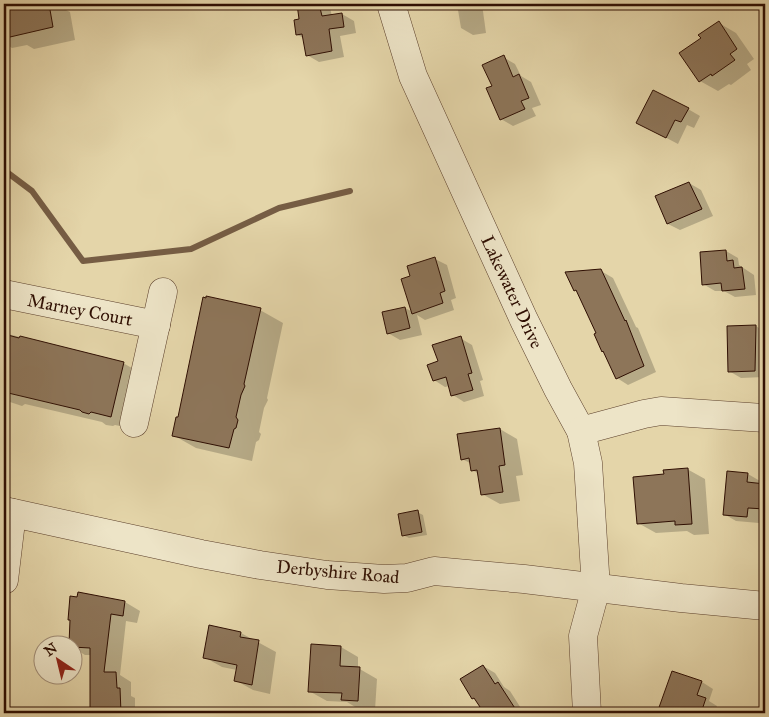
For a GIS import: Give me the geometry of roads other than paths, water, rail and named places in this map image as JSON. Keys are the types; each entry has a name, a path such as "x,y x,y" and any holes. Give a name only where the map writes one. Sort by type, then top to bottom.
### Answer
{"street":[{"name":"Lakewater Drive","path":"391,4 413,76 524,320 581,431 588,463 596,588 583,636 587,713"},
{"path":"134,423 163,292"},
{"name":"Marney Court","path":"4,294 156,325"},
{"path":"581,431 661,411 765,418"},
{"path":"4,580 8,512"},
{"name":"Derbyshire Road","path":"8,512 200,554 327,575 384,579 407,578 434,571 524,579 765,606"}],"waterway":[{"path":"4,170 32,191 83,261 191,249 279,208 350,191"}]}
